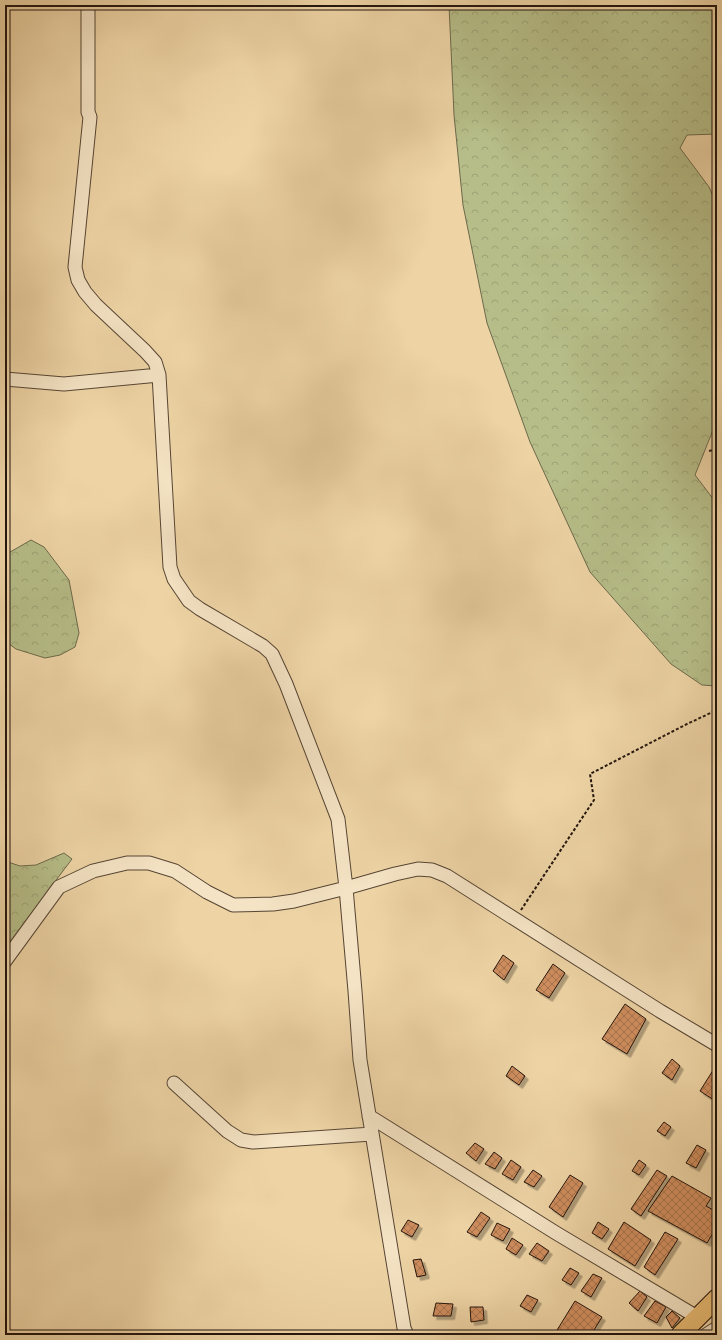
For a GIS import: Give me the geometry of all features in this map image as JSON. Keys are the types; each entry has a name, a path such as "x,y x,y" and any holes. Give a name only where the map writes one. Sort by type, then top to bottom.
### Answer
{"highway":[{"path":"680,1335 717,1298"}],"street":[{"path":"88,5 88,105 90,117 75,268 78,280 85,292 96,305 155,362 159,375 170,567 174,579 189,600 200,609 263,646 272,654 286,684 338,819 346,888 360,1060 406,1335"},
{"path":"5,379 64,384 159,375"},
{"path":"5,961 59,887 93,871 127,863 149,863 175,872 207,892 233,905 273,904 294,901 395,874 418,869 432,870 447,876 660,1011 717,1045"},
{"path":"174,1084 227,1131 241,1140 253,1142 372,1134"},
{"path":"369,1116 556,1233 697,1317"},
{"path":"706,1335 717,1328"}],"path":[{"path":"709,451 717,449"},
{"path":"515,920 594,800 590,774 717,710"}],"green space":[{"path":"449,5 717,5 717,134 687,135 680,148 709,187 717,205 717,420 695,475 717,504 717,686 702,685 671,664 590,572 530,442 487,323 463,205 454,115"},
{"path":"31,540 44,547 69,580 79,633 75,647 60,655 45,658 16,649 5,641 5,555"},
{"path":"64,853 72,859 5,948 5,861 20,866 36,865"}],"building":[{"path":"503,955 514,963 504,980 493,971"},
{"path":"553,964 565,973 549,998 536,990"},
{"path":"625,1004 646,1019 627,1054 602,1039"},
{"path":"672,1059 680,1066 672,1080 662,1073"},
{"path":"717,1064 717,1102 700,1091"},
{"path":"512,1066 525,1076 519,1085 506,1076"},
{"path":"664,1122 671,1127 665,1136 657,1131"},
{"path":"475,1143 484,1149 476,1161 466,1153"},
{"path":"697,1145 706,1150 696,1168 686,1163"},
{"path":"494,1152 502,1158 495,1169 485,1164"},
{"path":"511,1160 521,1167 513,1180 502,1174"},
{"path":"639,1160 646,1165 639,1175 632,1171"},
{"path":"533,1170 542,1176 534,1187 524,1182"},
{"path":"657,1170 667,1176 641,1216 631,1209"},
{"path":"570,1175 583,1183 563,1217 549,1207"},
{"path":"672,1176 711,1198 706,1206 717,1212 717,1226 707,1243 648,1211"},
{"path":"481,1212 490,1218 477,1237 467,1232"},
{"path":"408,1220 419,1225 412,1237 401,1231"},
{"path":"598,1222 609,1229 602,1239 592,1233"},
{"path":"624,1222 651,1240 635,1266 608,1249"},
{"path":"497,1223 510,1229 503,1241 491,1235"},
{"path":"665,1232 678,1239 655,1275 644,1267"},
{"path":"512,1238 523,1245 516,1255 506,1249"},
{"path":"537,1243 549,1251 542,1261 529,1254"},
{"path":"421,1259 426,1275 417,1277 413,1260"},
{"path":"570,1268 579,1273 571,1285 562,1280"},
{"path":"593,1274 602,1278 591,1297 581,1291"},
{"path":"640,1291 647,1297 638,1311 629,1303"},
{"path":"527,1295 538,1300 531,1312 520,1306"},
{"path":"575,1301 602,1317 591,1335 554,1335"},
{"path":"655,1301 666,1307 657,1323 644,1316"},
{"path":"436,1303 453,1304 451,1316 433,1316"},
{"path":"470,1307 483,1307 484,1320 471,1322"},
{"path":"672,1311 680,1318 672,1328 666,1317"}]}
